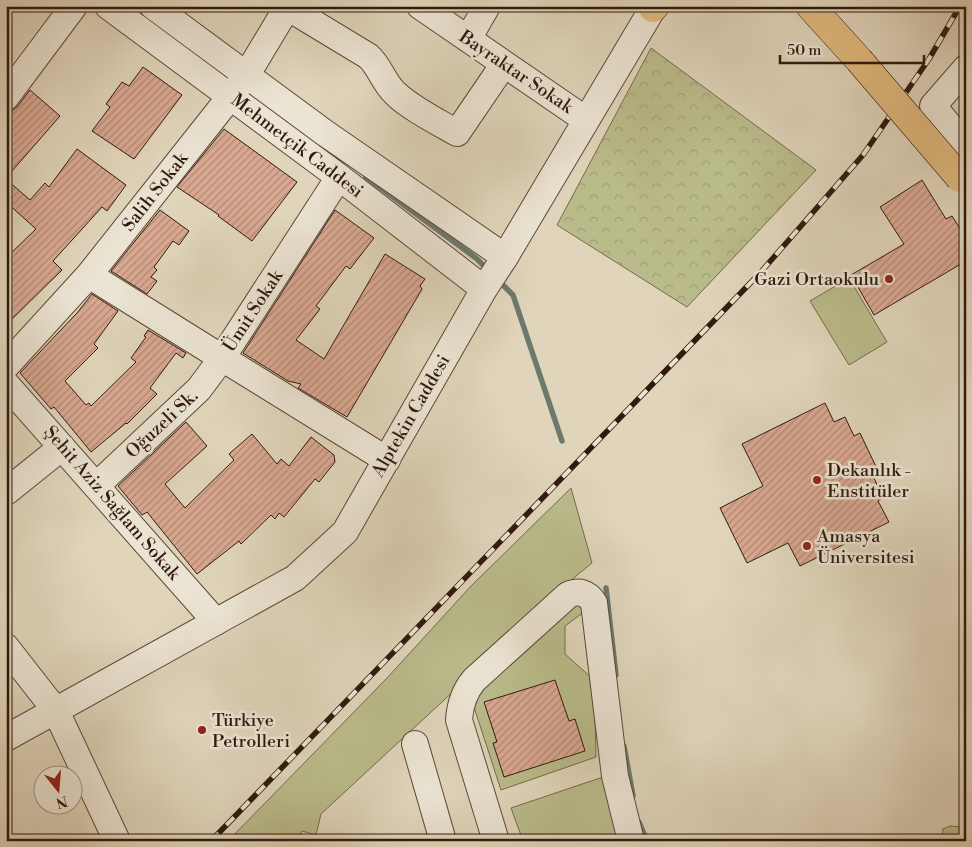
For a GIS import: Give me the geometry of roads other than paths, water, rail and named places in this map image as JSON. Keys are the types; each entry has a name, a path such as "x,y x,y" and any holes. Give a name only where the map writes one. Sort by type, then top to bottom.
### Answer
{"main road":[{"path":"810,6 859,60 963,182"}],"street":[{"path":"6,97 74,6"},
{"name":"Mehmetçik Caddesi","path":"108,6 339,177 484,288"},
{"name":"Mehmetçik Caddesi","path":"153,6 325,133 505,257"},
{"path":"287,6 368,56 377,65 385,83 397,94 457,133 504,64"},
{"name":"Salih Sokak","path":"6,366 89,275 230,97 246,76 287,6"},
{"name":"Bayraktar Sokak","path":"420,6 586,120"},
{"path":"468,39 488,6"},
{"name":"Alptekin Caddesi","path":"6,738 295,578 345,532 484,288 505,257 586,120 648,8"},
{"path":"966,68 933,106 966,146"},
{"name":"Ümit Sokak","path":"339,177 222,358 387,460"},
{"path":"89,275 222,358"},
{"name":"Oğuzeli Sk.","path":"96,486 199,389 222,358"},
{"name":"Şehit Aziz Sağlam Sokak","path":"6,384 216,622"},
{"path":"6,492 62,447"},
{"path":"496,841 459,720 462,700 474,680 568,594 578,592 588,596 594,603 615,776 631,841"},
{"path":"6,647 56,711 117,841"},
{"path":"415,744 444,841"}],"waterway":[{"path":"133,6 147,17"},
{"path":"366,177 476,258 488,270"},
{"path":"498,280 513,295 562,441"},
{"path":"606,588 616,675"},
{"path":"624,746 633,796"},
{"path":"639,822 647,841"}],"railway":[{"path":"211,841 760,273 863,155 929,59 960,6"}],"place":[{"name":"Gazi Ortaokulu","path":"889,279"},
{"name":"Dekanlık - Enstitüler","path":"817,480"},
{"name":"Amasya Üniversitesi","path":"807,546"},
{"name":"Türkiye Petrolleri","path":"202,730"}]}
